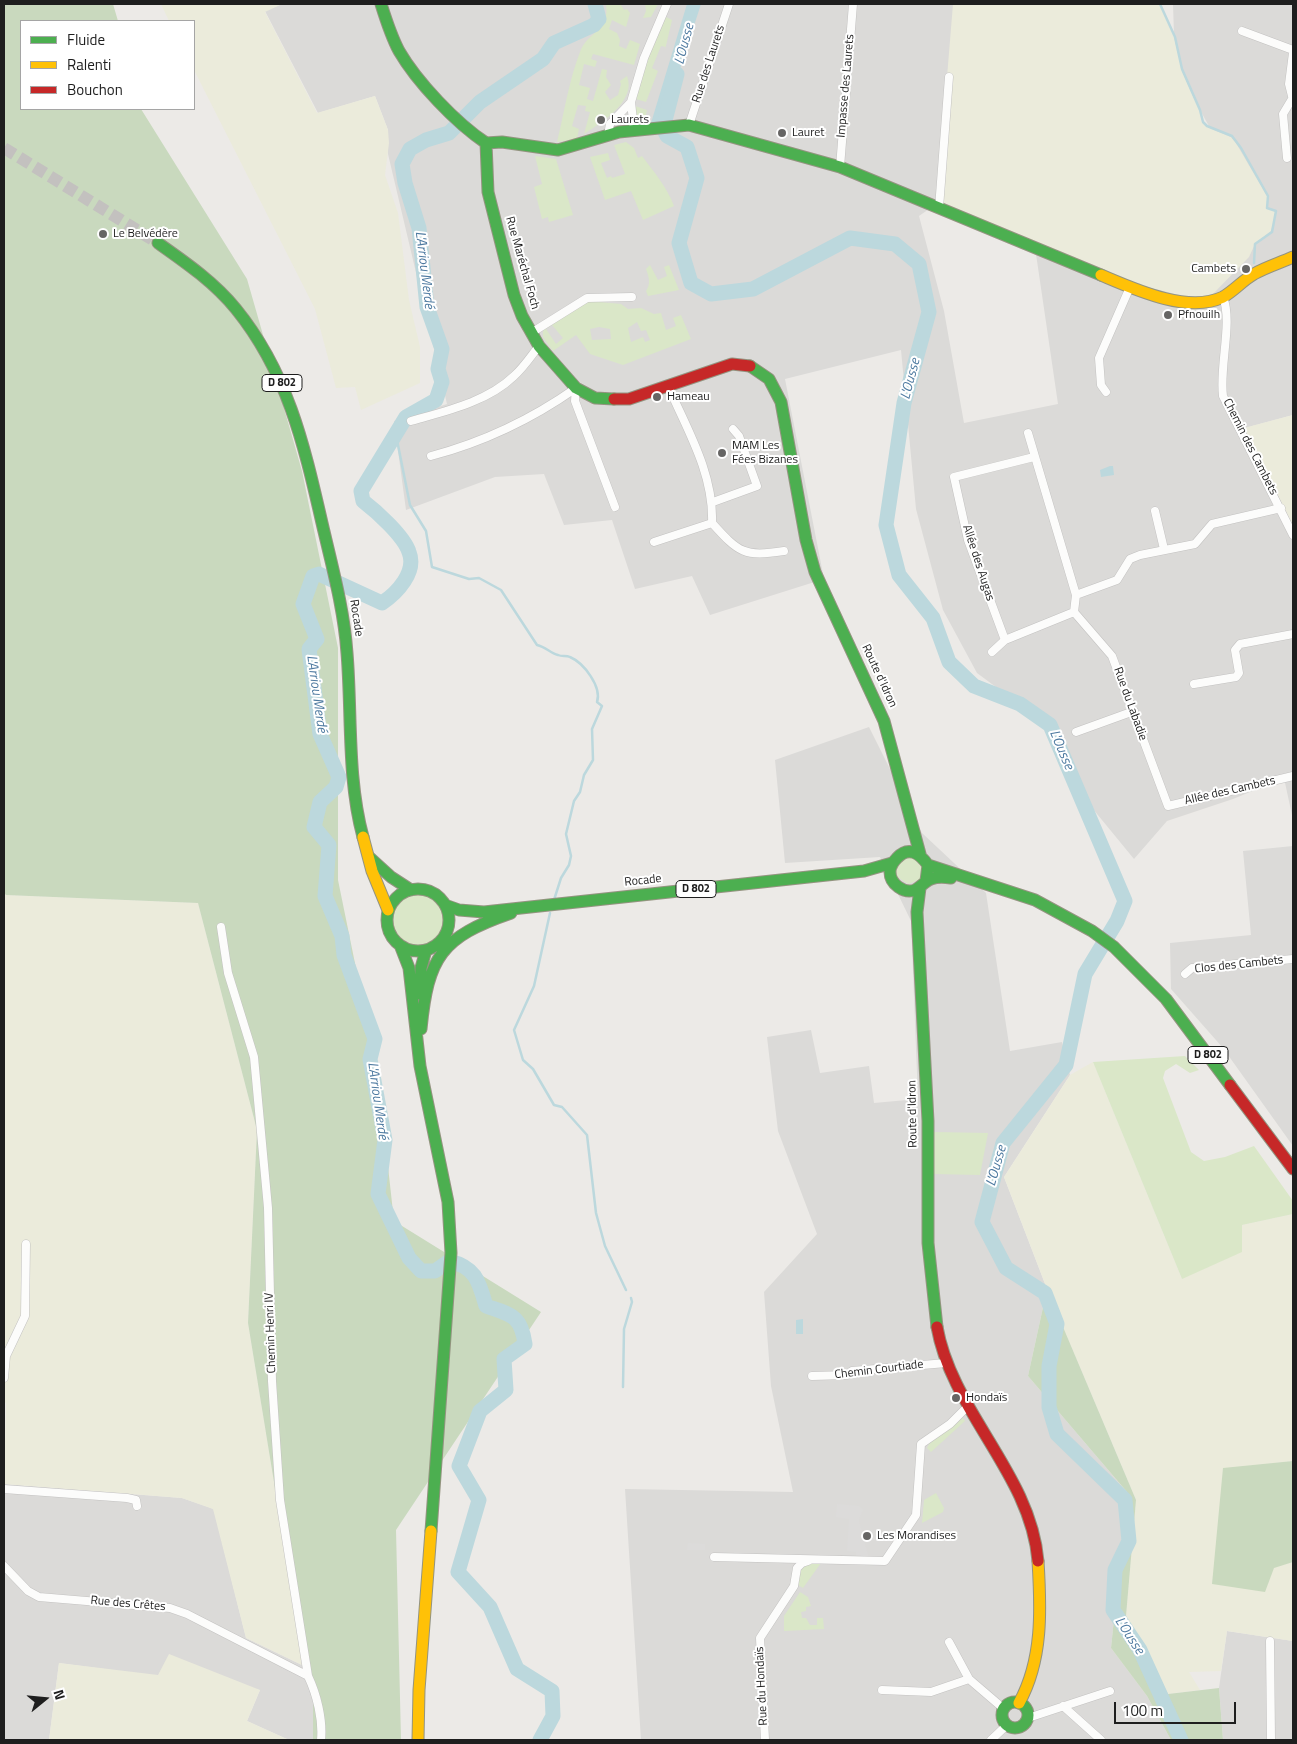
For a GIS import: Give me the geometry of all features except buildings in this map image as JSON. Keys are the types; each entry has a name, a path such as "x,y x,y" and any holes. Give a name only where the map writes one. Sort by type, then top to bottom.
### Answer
{"main road":[{"path":"381,4 388,28 400,53 470,132 486,143 502,142 558,150 608,135 634,130 690,125 840,168 1130,287 1186,304 1202,304 1223,297 1254,274 1293,257"},
{"name":"Rue Maréchal Foch","path":"486,143 485,164 488,192 514,295 539,346 576,388 595,398 616,401 629,399 732,364 745,364 761,371 773,381 781,402 806,540"},
{"name":"Rocade","path":"158,243 196,270 218,290 247,322 270,358 282,382 302,437 338,593 347,651 355,809 368,855"},
{"name":"Route d'Idron","path":"806,540 815,572 884,721 920,854"},
{"path":"902,853 914,852 920,854 928,865 923,885 903,890 893,882 891,876 892,863 907,846 912,829"},
{"path":"368,855 391,877 411,890"},
{"name":"D 802","path":"368,855 388,910"},
{"name":"D 802","path":"864,871 892,863"},
{"name":"D 802","path":"928,865 1035,900 1092,931 1110,945 1166,999 1293,1169"},
{"name":"Rocade","path":"484,912 864,871"},
{"name":"D 802","path":"864,871 891,876"},
{"name":"D 802","path":"923,885 939,878 973,881"},
{"name":"Route d'Idron","path":"923,885 917,912 928,1122 929,1269 933,1315 946,1363 1029,1514 1035,1535 1040,1629 1031,1678 1026,1694 1019,1702"},
{"path":"400,945 417,951 426,950 442,938 447,929 448,913 440,898 426,890 411,890 401,894 393,901 388,910 388,930 400,945 409,968 416,1041 448,1202 451,1253 419,1690 418,1740"},
{"name":"Route d'Idron","path":"903,890 910,896 917,912"},
{"name":"D 802","path":"444,905 459,910 484,912"},
{"path":"421,1029 426,989 432,969 444,952 460,936 477,925 528,907"},
{"name":"D 802","path":"447,929 458,921 484,912"},
{"path":"426,950 420,980 421,1029 426,1090"},
{"path":"411,1740 419,1690"},
{"path":"1019,1702 1026,1707 1028,1718 1022,1726 1012,1731 1003,1716 1004,1710 1011,1703 1019,1702"}],"street":[{"path":"634,130 631,102 644,58 667,4"},
{"name":"Rue des Laurets","path":"690,125 729,4"},
{"name":"Impasse des Laurets","path":"840,168 853,4"},
{"path":"1242,31 1293,52 1289,84 1292,100 1283,114 1287,158"},
{"path":"939,208 949,77"},
{"path":"608,135 610,124 631,102"},
{"path":"1106,392 1101,385 1099,358 1130,287"},
{"path":"531,333 587,298 632,297"},
{"name":"Chemin des Cambets","path":"1223,297 1226,310 1221,382 1223,396 1230,414 1281,508 1293,535"},
{"path":"412,420 454,409 496,390 514,376 539,346"},
{"path":"668,386 701,462 713,502 712,523 742,552 759,555 784,550"},
{"path":"431,456 459,449 506,430 554,404 576,388"},
{"path":"576,388 575,401 615,507"},
{"path":"713,502 757,486 739,436 733,429"},
{"path":"992,652 1005,640 1074,612 1076,595 1028,433"},
{"name":"Allée des Augas","path":"1005,640 968,540 954,477 1034,457"},
{"path":"1076,595 1117,580 1130,559 1164,549 1195,544 1212,524 1281,508"},
{"path":"1155,511 1164,549"},
{"path":"654,542 712,523"},
{"name":"Rue du Labadie","path":"1074,612 1112,656 1168,806"},
{"path":"1194,684 1236,677 1239,673 1235,650 1240,644 1293,634"},
{"path":"1076,732 1134,711"},
{"name":"Allée des Cambets","path":"1168,806 1293,776"},
{"name":"Chemin Henri IV","path":"221,927 228,973 254,1058 268,1208 272,1381 280,1500 308,1676 316,1692 322,1733 321,1740"},
{"name":"Clos des Cambets","path":"1185,974 1192,968 1293,959"},
{"path":"4,1378 6,1356 25,1316 26,1244"},
{"name":"Chemin Courtiade","path":"812,1376 847,1375 852,1371 946,1363"},
{"path":"714,1558 885,1561 916,1515 921,1444 950,1424 968,1406"},
{"path":"4,1489 127,1498 136,1500 138,1506"},
{"name":"Rue du Hondaïs","path":"765,1740 760,1638 794,1586 797,1568 802,1563 810,1560"},
{"name":"Rue des Crêtes","path":"4,1566 28,1591 39,1597 170,1608 187,1614 308,1676"},
{"path":"1270,1641 1271,1740"},
{"path":"949,1642 969,1679 1004,1710"},
{"path":"882,1690 931,1692 969,1679"},
{"path":"1028,1718 1110,1691"},
{"path":"1063,1706 1101,1740"},
{"path":"991,1740 1012,1731"}],"shaded area":[{"path":"282,4 955,4 942,200 919,216 944,311 964,423 1058,404 1036,254 1190,294 1265,227 1175,65 1173,4 1293,4 1293,415 1245,428 1293,525 1293,820 1284,778 1233,799 1167,821 1134,859 1079,792 1050,727 977,673 943,610 916,509 901,350 785,379 824,579 710,615 692,576 635,589 612,520 564,525 544,474 495,477 406,510 394,421 447,404 388,154 388,130 375,96 318,113 265,11"},
{"path":"869,727 922,833 986,893 1010,1051 1062,1042 1070,1075 1004,1177 1047,1289 1028,1376 1127,1492 1111,1648 1147,1696 1171,1740 641,1740 625,1489 793,1492 771,1386 764,1292 817,1234 778,1131 767,1037 811,1030 820,1073 869,1066 874,1103 918,1099 911,921 880,857 785,863 775,760"},
{"path":"1293,846 1293,1146 1223,1048 1171,989 1170,943 1251,935 1243,851"},
{"path":"4,1484 182,1498 214,1509 246,1638 304,1666 313,1700 313,1740 289,1740 247,1721 260,1690 59,1663 49,1740 4,1740"},
{"path":"837,1504 859,1506 863,1510 859,1520 869,1558 856,1558 856,1552 847,1551 849,1519 836,1517"},
{"path":"688,1543 705,1544 705,1550 687,1550"},
{"path":"1227,1631 1293,1641 1293,1740 1223,1740 1219,1688"}],"green space":[{"path":"4,4 113,4 118,20 20,20 20,110 142,110 247,279 302,471 338,648 338,880 378,1076 394,1221 541,1312 396,1530 401,1740 313,1740 313,1700 304,1666 248,1323 257,1130 198,903 6,895 4,893"},
{"path":"161,4 282,4 265,12 317,113 375,96 388,130 389,143 385,175 398,213 409,300 420,347 420,383 361,410 355,387 336,388 315,309 195,72 195,20 169,20"},
{"path":"606,4 623,4 621,5 624,10 627,9 630,13 626,27 612,20 609,29 617,33 620,40 619,46 626,49 630,40 640,44 634,65 593,54 591,59 597,61 595,67 584,64 579,85 590,88 587,99 593,101 602,69 607,70 606,77 611,85 605,92 610,100 618,95 620,81 627,76 629,85 627,94 616,110 584,134 590,112 585,111 586,106 578,105 572,126 579,129 577,139 557,142 576,63 583,45 605,20"},
{"path":"645,4 658,4 651,17 643,18 646,11"},
{"path":"953,4 1159,4 1174,37 1182,71 1200,112 1201,121 1207,127 1231,137 1236,143 1267,196 1267,208 1276,212 1271,231 1255,244 1249,257 1213,294 1191,298 1132,283 935,201 937,199"},
{"path":"666,17 672,20 666,47 661,46 652,68 658,71 646,102 636,99 648,59"},
{"path":"635,106 647,110 644,123 636,116"},
{"path":"626,142 634,148 638,158 642,156 656,174 668,192 674,206 643,220 631,191 605,200 590,157 608,153 610,160 601,163 607,178 625,174 614,145"},
{"path":"535,156 556,159 573,215 549,222 548,217 542,219 534,187 542,184"},
{"path":"650,265 658,280 667,276 664,267 669,265 679,290 648,296 646,291 649,286 649,280 646,269"},
{"path":"589,301 621,304 628,309 641,308 654,314 661,313 666,330 676,326 673,318 681,315 691,339 623,365 590,354 576,335 553,351 543,337 543,328","holes":["637,322 641,331 646,330 650,340 645,342 643,337 631,342 628,328","552,325 563,338 556,344 546,329","599,327 610,329 611,339 592,340 590,329"]},
{"path":"1293,415 1293,525 1244,428"},
{"path":"912,855 924,864 922,879 908,884 896,876 896,862"},
{"path":"4,893 6,895 198,903 257,1130 248,1323 304,1666 246,1638 213,1509 182,1498 4,1484 6,1403 4,1402"},
{"path":"418,893 428,895 436,901 442,909 444,919 442,929 436,937 428,943 418,945 408,943 400,937 394,929 392,919 394,909 400,901 408,895"},
{"path":"1185,1056 1199,1070 1190,1073 1176,1064 1165,1071 1163,1078 1191,1152 1204,1161 1225,1157 1254,1146 1293,1201 1293,1214 1242,1225 1242,1252 1182,1279 1093,1062"},
{"path":"1093,1062 1182,1279 1242,1225 1293,1214 1293,1461 1223,1469 1274,1567 1293,1562 1293,1641 1227,1631 1221,1671 1189,1672 1200,1690 1168,1694 1126,1616 1136,1500 1047,1289 1004,1177 1070,1075"},
{"path":"934,1132 988,1133 980,1175 933,1174"},
{"path":"1047,1289 1136,1500 1126,1616 1168,1694 1219,1688 1223,1740 1171,1740 1147,1696 1111,1648 1127,1492 1028,1376"},
{"path":"962,1417 965,1421 931,1452 927,1448 931,1440 950,1429"},
{"path":"1293,1461 1293,1562 1274,1568 1265,1592 1212,1584 1223,1468"},
{"path":"936,1493 944,1508 943,1512 922,1523 924,1500"},
{"path":"809,1563 821,1563 803,1588 798,1585 800,1570"},
{"path":"800,1592 808,1597 811,1606 806,1607 806,1611 801,1612 802,1618 806,1618 810,1625 817,1625 817,1618 823,1618 824,1629 784,1631 784,1616"},
{"path":"169,1654 260,1690 247,1721 289,1740 49,1740 59,1663 158,1675"}],"water":[{"name":"L'Ousse","path":"687,4 701,4 670,100 672,121 651,123"},
{"path":"1113,466 1114,475 1101,477 1100,470"},
{"path":"803,1319 803,1334 796,1334 796,1320"}],"waterway":[{"name":"L'Arriou Merdé","path":"540,1740 553,1716 552,1691 517,1669 490,1607 458,1572 479,1500 459,1466 480,1411 506,1390 504,1359 525,1344 523,1334 521,1327 508,1314 486,1306 475,1277 465,1267 449,1261 435,1271 421,1271 409,1258 378,1194 385,1140 370,1059 375,1039 344,955 342,936 325,896 329,845 314,827 320,802 336,787 339,777 320,734 309,649 317,639 303,604 313,576 319,574 382,603 399,588 410,567 409,552 402,539 389,524 363,501 361,491 406,417 436,400 442,382 438,369 442,349 427,307 419,228 405,183 402,164 410,149 426,140 449,133 480,102 543,59 554,43 594,25 599,19 595,4"},
{"path":"1160,4 1175,37 1182,69 1200,110 1203,122 1207,126 1232,136 1241,148 1268,196 1267,208 1276,211 1272,232 1255,244 1254,263"},
{"name":"L'Ousse","path":"677,74 663,128 667,136 687,147 697,178 679,243 691,283 711,294 753,289 850,238 895,244 919,264 929,312 904,403 886,525 899,575 933,618 949,662 974,686 1020,704 1050,725 1125,901 1117,921 1085,974 1066,1065 1003,1143 982,1222 1006,1268 1045,1293 1057,1324 1049,1366 1049,1407 1057,1434 1125,1500 1129,1541 1115,1570 1113,1610 1140,1650 1181,1740"},
{"path":"396,435 410,505 426,531 432,567 469,579 479,578 501,590 537,645 555,654 568,656 581,664 591,676 597,689 597,702 602,706 592,729 593,760 584,775 580,792 574,801 566,834 571,856 554,900"},
{"path":"550,913 534,986 514,1030 523,1060 533,1069 554,1105 562,1107 587,1135 596,1213 605,1246 626,1290"},
{"path":"623,1387 624,1329 632,1302 631,1298"}],"tunnel":[{"path":"4,148 158,243"}],"traffic: fast":[{"path":"381,4 396,45 416,76 462,125 486,143"},
{"path":"486,143 502,142 558,150 619,132 689,125 840,167 1101,275"},
{"path":"486,143 488,192 514,295 522,316 539,346 576,388 595,398 614,399"},
{"path":"158,243 209,281 236,309 254,333 269,358 292,411 315,494 343,620 354,792 363,837"},
{"path":"750,366 769,379 781,402 806,540 815,572 884,721 920,854"},
{"path":"926,881 928,865 914,852 901,854 891,866 892,880 898,887 906,891 915,890 934,878 951,878"},
{"path":"369,857 391,877 411,890"},
{"path":"445,905 459,910 484,912 864,871 892,863"},
{"path":"928,865 1035,900 1092,931 1114,947 1166,999 1230,1085"},
{"path":"920,888 917,912 928,1121 928,1243 937,1327"},
{"path":"418,889 430,892 440,898 446,908 449,920 446,932 440,942 430,948 418,951 406,948 396,942 390,932 387,920 390,908 396,898 406,892 418,889"},
{"path":"421,1029 428,984 434,967 442,953 468,931 511,913"},
{"path":"400,945 409,968 420,1066 448,1202 451,1253 431,1531"},
{"path":"420,994 421,968 426,950"},
{"path":"1015,1702 1024,1706 1028,1715 1024,1724 1015,1728 1006,1724 1002,1715 1006,1706 1015,1702"}],"traffic: slow":[{"path":"1101,275 1161,298 1194,303 1209,302 1231,292 1250,276 1293,257"},
{"path":"363,837 372,871 388,910"},
{"path":"418,1740 419,1690 431,1531"},
{"path":"1019,1703 1033,1669 1039,1634 1040,1597 1038,1561"}],"traffic: jam":[{"path":"614,399 629,399 732,364 750,366"},
{"path":"1230,1085 1293,1169"},
{"path":"937,1327 945,1358 958,1387 1007,1471 1021,1500 1032,1529 1038,1561"}],"place":[{"name":"Laurets","path":"601,120"},
{"name":"Lauret","path":"782,133"},
{"name":"Le Belvédère","path":"103,234"},
{"name":"Cambets","path":"1246,269"},
{"name":"Pfnouilh","path":"1168,315"},
{"name":"Hameau","path":"657,397"},
{"name":"MAM Les Fées Bizanes","path":"722,453"},
{"name":"Hondaïs","path":"956,1398"},
{"name":"Les Morandises","path":"867,1536"}]}
